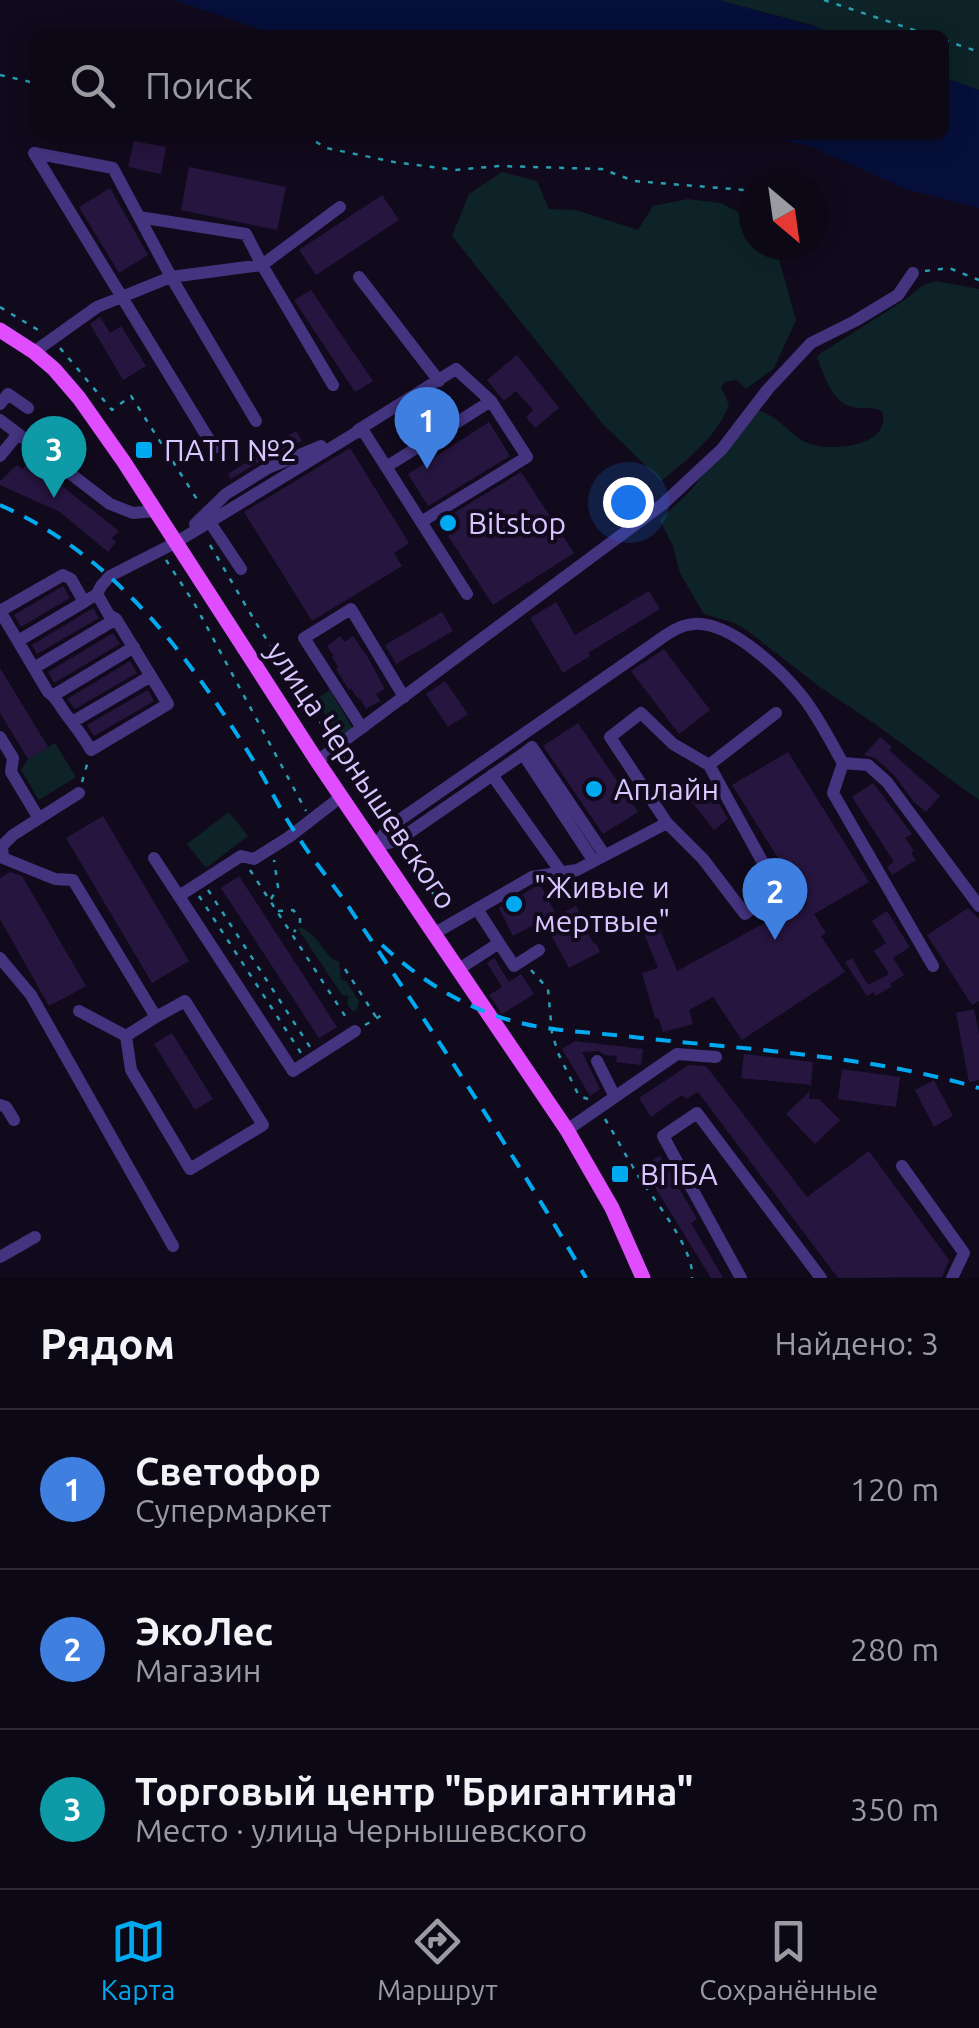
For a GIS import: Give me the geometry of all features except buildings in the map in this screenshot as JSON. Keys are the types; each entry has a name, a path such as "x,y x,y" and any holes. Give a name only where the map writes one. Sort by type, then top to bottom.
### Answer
{"main road":[{"name":"улица Чернышевского","path":"0,330 34,352 80,398 156,510 317,760 567,1130 612,1208 643,1278"}],"street":[{"path":"214,448 34,153 113,168 256,421"},
{"path":"34,352 97,308 172,277 262,265 340,207"},
{"path":"139,217 246,234 333,385"},
{"path":"317,760 662,504 722,448 768,389 812,342 898,295 914,273"},
{"path":"359,277 439,380"},
{"path":"18,641 90,598 110,576 176,543 206,520 456,370 491,401 527,457 421,522"},
{"path":"3,395 28,408"},
{"path":"386,467 491,401"},
{"path":"0,420 110,504 133,512 156,510"},
{"path":"362,429 467,594"},
{"path":"0,456 18,434"},
{"path":"206,520 241,569"},
{"path":"63,575 90,598 116,619 168,704 91,750 74,721 48,692 0,611 63,575"},
{"path":"362,728 304,638 351,609 404,696"},
{"path":"34,668 116,619"},
{"path":"376,846 388,828 682,626 699,623 716,627 765,658 803,697 843,762"},
{"path":"54,695 134,648"},
{"path":"74,721 151,676"},
{"path":"641,713 673,744 709,765 778,890 746,914 703,859 666,823 610,737 641,713"},
{"path":"709,765 776,713"},
{"path":"0,737 13,758 11,772 38,818"},
{"path":"376,846 397,841 532,747 598,857"},
{"path":"843,762 868,765 887,782 979,906"},
{"path":"843,762 833,792 932,966"},
{"path":"492,775 561,872"},
{"path":"80,792 12,835 2,846 2,858 55,879 73,880 156,1017"},
{"path":"179,896 241,856 254,859 342,796"},
{"path":"435,933 532,877 576,870 666,823"},
{"path":"154,858 294,1072 355,1032"},
{"path":"477,909 514,966 539,950"},
{"path":"459,969 499,942"},
{"path":"0,958 30,994 173,1246"},
{"path":"185,1000 263,1125 190,1169 131,1070 126,1036 185,1000"},
{"path":"79,1011 126,1036"},
{"path":"567,1130 678,1054 716,1057"},
{"path":"597,1061 615,1097"},
{"path":"0,1105 6,1107 14,1120"},
{"path":"741,1278 662,1136 697,1113 821,1278"},
{"path":"902,1166 964,1252 952,1278"},
{"path":"0,1257 35,1236"}],"path":[{"path":"824,0 914,30"},
{"path":"949,42 979,52"},
{"path":"0,74 30,82"},
{"path":"313,140 326,148 455,170 499,166 602,169 634,181 739,190"},
{"path":"914,273 948,268 979,280"},
{"path":"0,307 52,338 112,410 131,396 203,507 210,548 388,828"},
{"path":"160,551 194,603 311,820"},
{"path":"80,792 91,750"},
{"path":"397,841 454,922"},
{"path":"270,849 278,880 270,901"},
{"path":"241,856 355,1032 387,1012"},
{"path":"197,884 249,952 298,1029 312,1059"},
{"path":"197,884 216,922 258,986 312,1059"},
{"path":"276,911 293,910 300,916 300,924 292,934"},
{"path":"216,922 225,916"},
{"path":"240,958 249,952"},
{"path":"524,960 548,989 552,1033 579,1096 596,1102 638,1176 672,1225 693,1269 692,1278"},
{"path":"345,968 377,1018"},
{"path":"258,986 267,980"},
{"path":"290,1034 298,1029"}],"green space":[{"path":"718,0 979,0 979,90 949,80 949,30 824,30"},
{"path":"502,172 537,181 549,209 576,210 638,230 653,206 688,199 721,203 739,212 739,260 779,260 796,320 774,368 746,389 737,380 724,382 721,387 729,405 716,428 700,448 661,481 602,423 452,236 469,194"},
{"path":"935,281 979,289 979,800 748,631 704,614 680,573 660,520 690,491 757,410 810,444 845,446 870,439 883,423 882,411 843,403 829,386 817,357"},
{"path":"330,690 353,729 338,737 316,699"},
{"path":"55,743 76,777 39,800 21,770 28,759"},
{"path":"229,812 248,836 206,868 187,844"},
{"path":"300,927 339,962 341,980 346,981 359,1001 353,1012 347,1003 349,996 342,995"}],"shaded area":[{"path":"174,0 718,0 823,30 263,30"},
{"path":"949,80 979,90 979,208 906,189 812,147 784,140 949,140"}],"railway":[{"path":"0,505 82,554 151,618 181,654 236,732 301,842 470,1090 586,1278"},
{"path":"382,945 427,981 460,1000 528,1025 851,1061 979,1088"}],"place":[{"name":"ПАТП №2","path":"144,450"},
{"name":"Светофор","path":"427,469"},
{"name":"Торговый центр \"Бригантина\"","path":"54,498"},
{"name":"Bitstop","path":"448,523"},
{"name":"Аплайн","path":"594,789"},
{"name":"\"Живые и мертвые\"","path":"514,904"},
{"name":"ЭкоЛес","path":"775,940"},
{"name":"ВПБА","path":"620,1174"}]}
